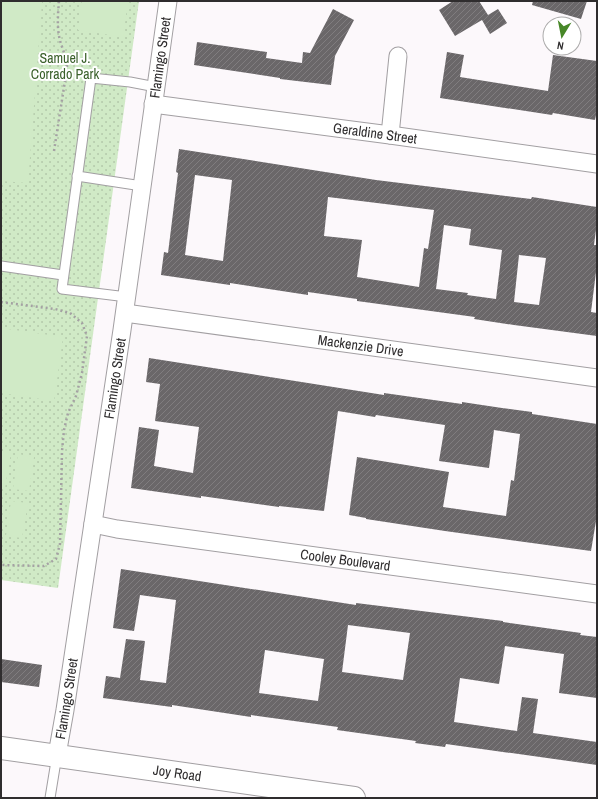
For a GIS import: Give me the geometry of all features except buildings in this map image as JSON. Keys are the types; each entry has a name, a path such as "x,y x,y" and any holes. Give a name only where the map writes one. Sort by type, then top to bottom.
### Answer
{"street":[{"name":"Flamingo Street","path":"57,755 94,524 168,1"},
{"path":"390,135 398,56"},
{"name":"Geraldine Street","path":"153,104 597,164"},
{"name":"Mackenzie Drive","path":"126,305 597,378"},
{"name":"Cooley Boulevard","path":"94,524 132,531 597,594"},
{"name":"Joy Road","path":"1,748 354,798"}],"lane":[{"path":"126,305 62,288 77,176 91,78 130,82 156,87"},
{"path":"77,176 142,186"},
{"path":"1,266 64,275"},
{"path":"50,798 57,755"}],"path":[{"path":"54,151 67,68 67,62 59,36 57,17 59,1"},
{"path":"1,302 55,308 70,313 82,323 87,336 82,373 76,396 68,413 64,430 62,451 60,544 56,559 44,566 1,565"}],"green space":[{"name":"Samuel J. Corrado Park","path":"1,1 139,1 58,588 1,580"},
{"path":"1,1 42,1 28,183 1,181"},
{"path":"82,1 128,1 123,37 78,30"},
{"path":"1,328 63,337 54,401 1,393"},
{"path":"1,452 11,453 5,488 1,487"},
{"path":"18,454 34,457 29,491 13,489"},
{"path":"11,501 28,503 22,538 6,536"}]}
